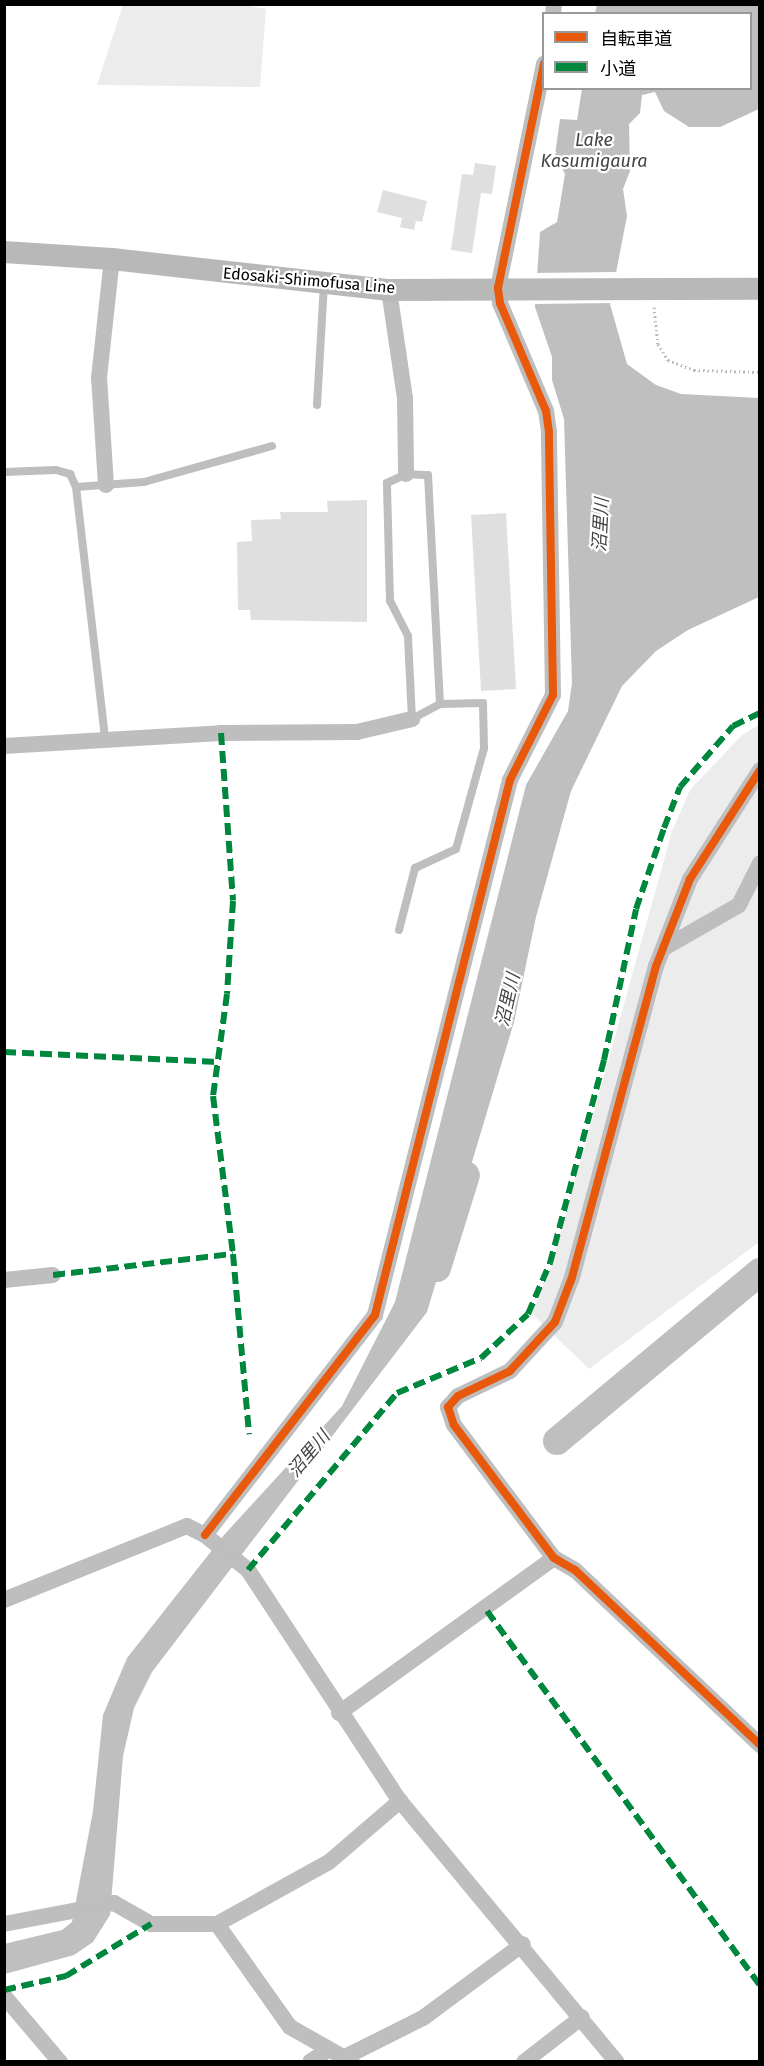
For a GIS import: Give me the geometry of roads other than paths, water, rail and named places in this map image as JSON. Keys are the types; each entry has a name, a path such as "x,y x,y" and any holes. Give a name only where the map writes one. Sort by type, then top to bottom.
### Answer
{"main road":[{"name":"Edosaki-Shimofusa Line","path":"4,252 112,259 324,285 389,290 650,287 759,289"}],"street":[{"path":"208,1537 375,1315 510,780 553,695 549,432 546,411 500,303 505,288 542,70"},
{"path":"106,485 99,378 112,259"},
{"path":"389,290 405,398 406,474"},
{"path":"4,746 105,738 357,732 412,719"},
{"path":"759,770 690,879 664,948 565,1300 529,1354 510,1371 458,1396 448,1407 454,1425 554,1558 575,1569 759,1745"},
{"path":"664,948 739,905 759,863"},
{"path":"4,1280 53,1275"},
{"path":"4,1600 187,1526 208,1537 243,1566 339,1713 400,1801 523,1944 617,2061"},
{"path":"339,1713 554,1558"},
{"path":"4,1924 67,1910 114,1903 151,1924 217,1924 329,1862 400,1801"},
{"path":"217,1924 226,1930 276,2012 290,2027 328,2050 350,2059 423,2018 523,1944"},
{"path":"4,1996 60,2061"},
{"path":"524,2061 582,2018"},
{"path":"310,2061 328,2050"}],"lane":[{"path":"317,405 324,285"},
{"path":"76,487 144,482 272,446"},
{"path":"4,472 56,470 70,474 76,487 105,738"},
{"path":"399,930 415,868 456,849 484,748 483,704 440,704 412,719 408,636 390,601 387,483 406,474 428,475 440,704"}],"water":[{"name":"Lake Kasumigaura","path":"597,5 759,5 759,109 720,127 689,127 664,111 655,92 642,95 640,113 629,124 630,171 623,189 627,216 610,304 627,364 656,385 681,394 759,398 759,597 688,630 656,651 622,686 571,791 536,917 514,1022 427,1312 152,1672 134,1708 123,1756 110,1915 93,1942 74,1955 5,1974 4,1944 62,1930 72,1922 93,1811 103,1715 127,1658 224,1535 342,1406 395,1302 526,785 568,711 572,683 564,419 552,380 552,357 535,307 540,232 557,222 565,174 555,155 560,119 577,120 582,90 752,90 752,12 595,12"}],"waterway":[{"name":"沼里川","path":"437,1268 466,1175"},
{"path":"557,1441 760,1272"}]}
